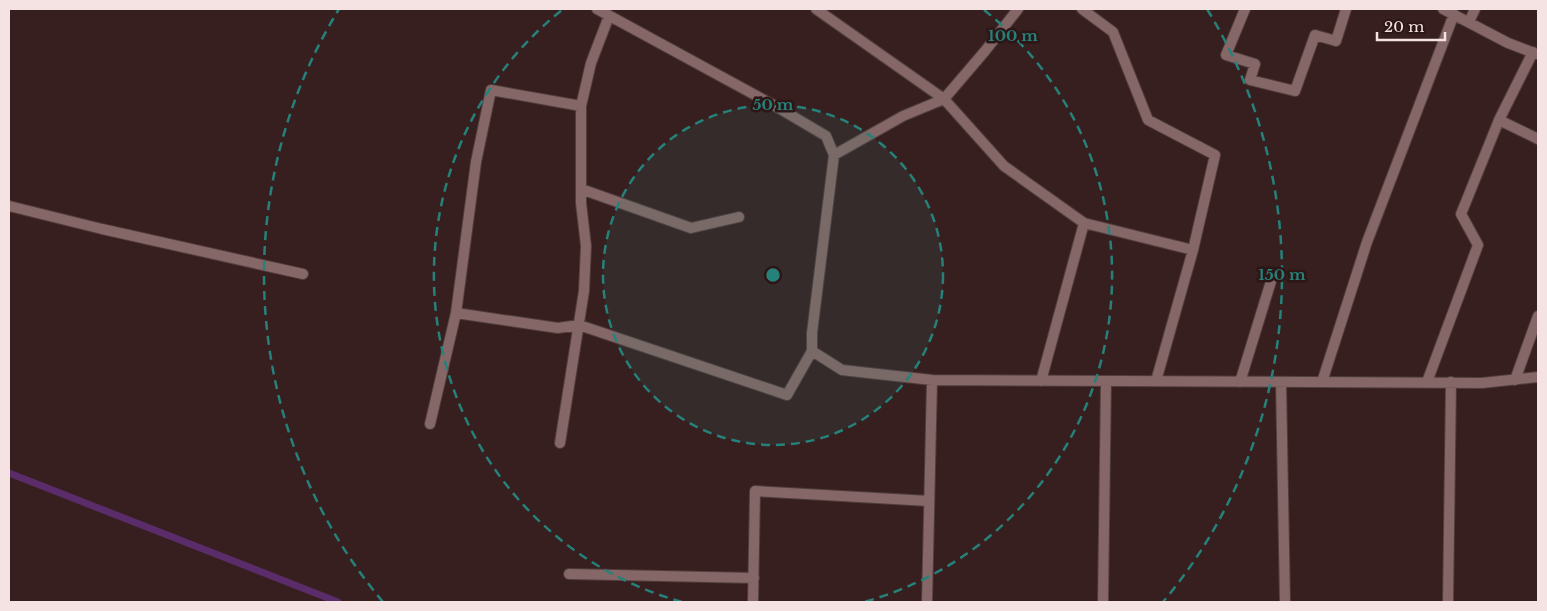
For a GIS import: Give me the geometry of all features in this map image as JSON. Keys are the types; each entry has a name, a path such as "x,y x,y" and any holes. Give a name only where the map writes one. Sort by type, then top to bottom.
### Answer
{"lane":[{"path":"456,313 558,328 579,325 787,395 812,351 812,333 834,155 826,136 777,107 597,9"},
{"path":"816,9 944,99 1004,166 1084,223 1193,250"},
{"path":"834,155 903,116 944,99 985,52 1018,9"},
{"path":"1082,9 1113,32 1148,120 1215,155 1193,250 1156,381"},
{"path":"1245,9 1226,55 1255,64 1250,80 1295,91 1316,34 1336,40 1346,9"},
{"path":"1427,382 1478,245 1461,214 1500,120 1536,53 1508,43 1444,9"},
{"path":"1469,22 1474,9"},
{"path":"1322,382 1367,242 1454,14"},
{"path":"560,443 584,291 586,246 581,190 581,106 591,63 609,16"},
{"path":"430,424 456,313 476,162 491,90 581,106"},
{"path":"1500,120 1538,139"},
{"path":"581,190 691,228 739,217"},
{"path":"9,206 303,274"},
{"path":"1041,380 1084,223"},
{"path":"1240,382 1272,278"},
{"path":"1515,380 1538,316"},
{"path":"812,351 842,370 932,380 1482,383 1538,377"},
{"path":"927,602 932,380"},
{"path":"1103,602 1106,381"},
{"path":"1281,382 1285,602"},
{"path":"1448,602 1451,382"},
{"path":"754,602 755,491 929,501"},
{"path":"569,574 754,578"}],"waterway":[{"path":"9,473 338,602"}]}
